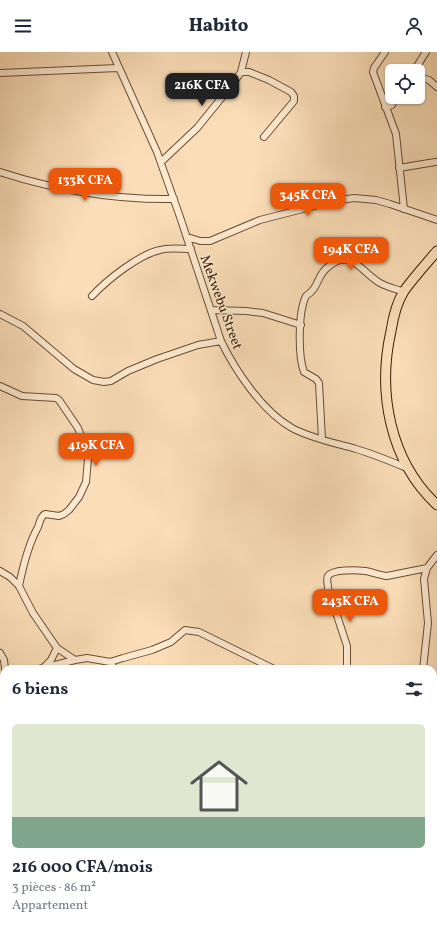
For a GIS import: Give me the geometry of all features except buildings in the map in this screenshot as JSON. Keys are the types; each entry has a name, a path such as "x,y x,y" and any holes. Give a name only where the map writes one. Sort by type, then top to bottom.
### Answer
{"highway":[{"path":"437,251 404,292 388,341 385,379 386,398 394,438 407,468 429,498 437,506"}],"street":[{"name":"Mekwebu Street","path":"112,52 161,162 221,340 230,360 241,377 272,413 293,429 407,468"},
{"path":"161,162 197,128 232,85 241,72 246,52"},
{"path":"385,52 374,68 373,72 385,108 396,134 404,209"},
{"path":"418,64 426,52"},
{"path":"0,74 118,68"},
{"path":"241,72 249,72 269,80 291,92 294,96 294,101 264,138"},
{"path":"425,79 429,80 437,87"},
{"path":"385,108 392,104"},
{"path":"399,168 435,162"},
{"path":"0,172 18,178 96,195 146,200 174,199"},
{"path":"187,236 200,241 210,241 260,220 334,200 354,198 376,200 437,220"},
{"path":"92,296 105,282 152,252 162,249 191,249"},
{"path":"322,439 319,383 316,379 307,375 302,369 299,348 302,312 306,296 314,291 321,273 336,260 342,258 354,261 380,283 404,292"},
{"path":"211,310 263,313 301,325"},
{"path":"0,314 23,326 74,369 93,380 104,382 111,381 128,371 157,359 221,340"},
{"path":"0,386 22,396 52,397 59,400 78,428 88,459 86,482 79,497 69,510 59,516 45,514 42,516 34,534 22,571 19,586"},
{"path":"424,665 428,623 424,579 427,568 437,555"},
{"path":"347,665 347,646 328,588 327,579 329,574 331,572 349,570 366,571 381,576 387,576 427,568"},
{"path":"0,571 10,577 19,586 33,613 57,648 75,660"},
{"path":"54,665 87,658 110,662 152,650 171,642 185,630 198,632 266,665"},
{"path":"45,665 51,660 57,648"},
{"path":"0,653 4,660 5,665"},
{"path":"437,754 437,779"}]}
